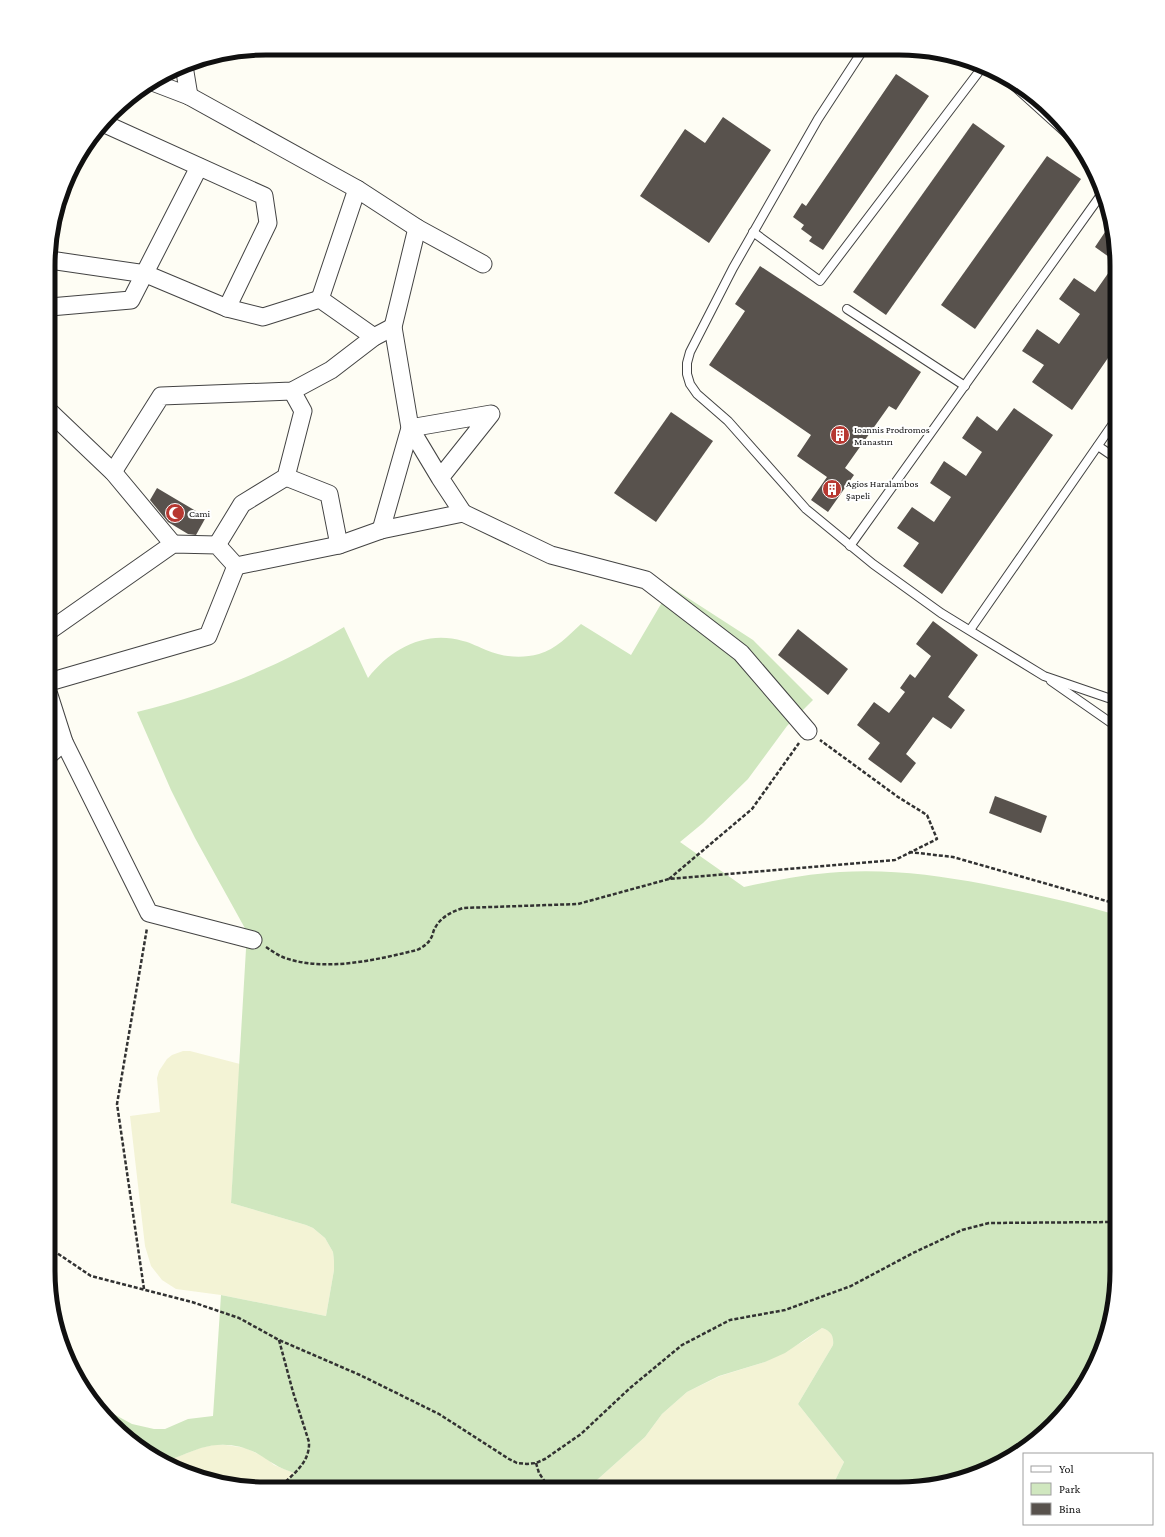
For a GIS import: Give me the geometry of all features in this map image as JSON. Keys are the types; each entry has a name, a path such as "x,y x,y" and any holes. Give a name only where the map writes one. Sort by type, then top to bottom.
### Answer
{"street":[{"path":"185,71 189,96"},
{"path":"158,84 189,96 357,189 417,228 483,264"},
{"path":"108,126 264,196 268,223 227,308"},
{"path":"55,308 131,300 146,274 199,167"},
{"path":"320,299 357,189"},
{"path":"417,228 393,327 410,428 463,513 551,555 646,580 741,653 808,731"},
{"path":"55,261 146,274 227,308 263,317 320,299"},
{"path":"320,299 374,337"},
{"path":"113,472 161,396 292,391 331,370 374,337 393,327"},
{"path":"217,545 242,504 286,477 303,411 292,391"},
{"path":"410,428 491,414 440,478"},
{"path":"55,417 113,472 173,544"},
{"path":"381,530 410,428"},
{"path":"286,477 329,494 339,545"},
{"path":"236,566 339,545 381,530 463,513"},
{"path":"55,627 173,544 217,545 236,566"},
{"path":"55,680 208,636 236,566"},
{"path":"55,714 64,742 150,913 253,940"},
{"path":"55,750 64,742"}],"lane":[{"path":"860,55 818,119 733,268 690,352 687,363 687,374 690,384 697,394 728,421 806,509 850,546 941,613 1044,676 1110,722"},
{"path":"753,232 820,281 980,71"},
{"path":"1034,104 1045,114"},
{"path":"850,546 1099,198"},
{"path":"847,309 965,386"},
{"path":"970,630 1110,428"},
{"path":"1098,446 1110,454"},
{"path":"1044,676 1110,699"}],"path":[{"path":"253,940 285,958 320,965 356,962 417,950 425,945 431,938 434,929 442,919 452,912 463,908 578,904 669,880 895,860 937,839 928,815 898,797 808,731 752,809 669,880"},
{"path":"909,852 953,857 1110,902"},
{"path":"144,1289 117,1104 150,913"},
{"path":"55,1252 91,1276 192,1302 239,1318 279,1340 360,1375 439,1414 509,1459 517,1463 527,1464 536,1463 545,1459 582,1434 630,1388 682,1345 730,1320 785,1310 851,1286 913,1253 962,1230 989,1223 1110,1222"},
{"path":"279,1340 293,1392 309,1442 309,1450 303,1464 285,1482"},
{"path":"536,1463 539,1473 545,1482"}],"green space":[{"path":"671,587 753,640 813,700 787,726 748,779 703,823 680,842 744,887 816,874 858,871 894,872 930,875 984,884 1034,894 1110,913 1110,1285 1106,1312 1099,1339 1082,1376 1058,1410 1038,1430 1004,1454 980,1466 954,1475 913,1482 834,1482 844,1462 798,1404 833,1345 831,1334 822,1328 785,1353 765,1362 719,1376 687,1392 662,1414 645,1437 595,1482 317,1482 312,1480 310,1482 286,1482 294,1473 279,1467 260,1455 238,1446 208,1446 171,1459 160,1454 127,1430 106,1409 132,1424 154,1429 165,1429 188,1419 213,1416 221,1295 326,1316 334,1270 334,1261 333,1252 325,1238 313,1228 231,1203 247,932 195,838 171,790 137,712 165,705 244,678 294,655 344,627 368,678 377,667 398,650 423,640 449,638 466,642 499,654 512,656 532,656 545,652 562,642 581,624 631,655"},
{"path":"183,1051 190,1051 240,1064 231,1203 306,1225 313,1228 325,1238 333,1252 334,1261 334,1270 326,1316 221,1295 176,1289 162,1280 151,1266 145,1246 130,1116 160,1112 157,1078 159,1071 167,1059 172,1055"},
{"path":"822,1328 831,1333 833,1337 833,1345 798,1404 844,1462 834,1482 595,1482 645,1437 662,1414 687,1392 720,1376 765,1362 804,1341"},
{"path":"213,1445 226,1445 246,1448 266,1458 274,1465 294,1473 286,1482 252,1482 211,1475 185,1466 171,1459"}],"building":[{"path":"896,74 929,96 823,250 809,241 812,237 801,229 804,225 793,217 802,203 806,206"},
{"path":"723,117 771,150 709,243 640,196 685,129 705,143"},
{"path":"973,123 1005,146 886,315 853,292"},
{"path":"1047,156 1081,179 975,329 941,305"},
{"path":"1107,229 1110,258 1095,247"},
{"path":"760,266 921,372 896,410 889,406 845,468 854,475 828,512 811,500 827,477 797,456 811,435 709,365 745,311 735,304"},
{"path":"1110,271 1110,355 1072,410 1032,382 1044,365 1022,351 1037,329 1059,344 1080,314 1059,299 1074,278 1095,292"},
{"path":"1014,408 1053,435 942,594 903,566 919,543 897,528 912,507 934,522 951,497 930,483 944,461 966,476 982,452 962,438 977,416 997,431"},
{"path":"671,412 713,441 656,522 614,493"},
{"name":"Cami","path":"157,488 206,517 196,535 188,534 168,522 150,500"},
{"path":"933,621 978,655 948,697 965,710 951,729 933,717 906,754 916,763 901,783 868,759 880,743 857,725 874,702 889,713 905,692 900,688 910,674 915,678 931,656 916,644"},
{"path":"798,629 848,669 828,695 778,655"},
{"path":"995,796 1047,816 1041,833 989,813"}],"place":[{"name":"Ioannis Prodromos Manastırı","path":"840,435"},
{"name":"Agios Haralambos Şapeli","path":"832,489"},
{"name":"Cami","path":"175,513"}]}
